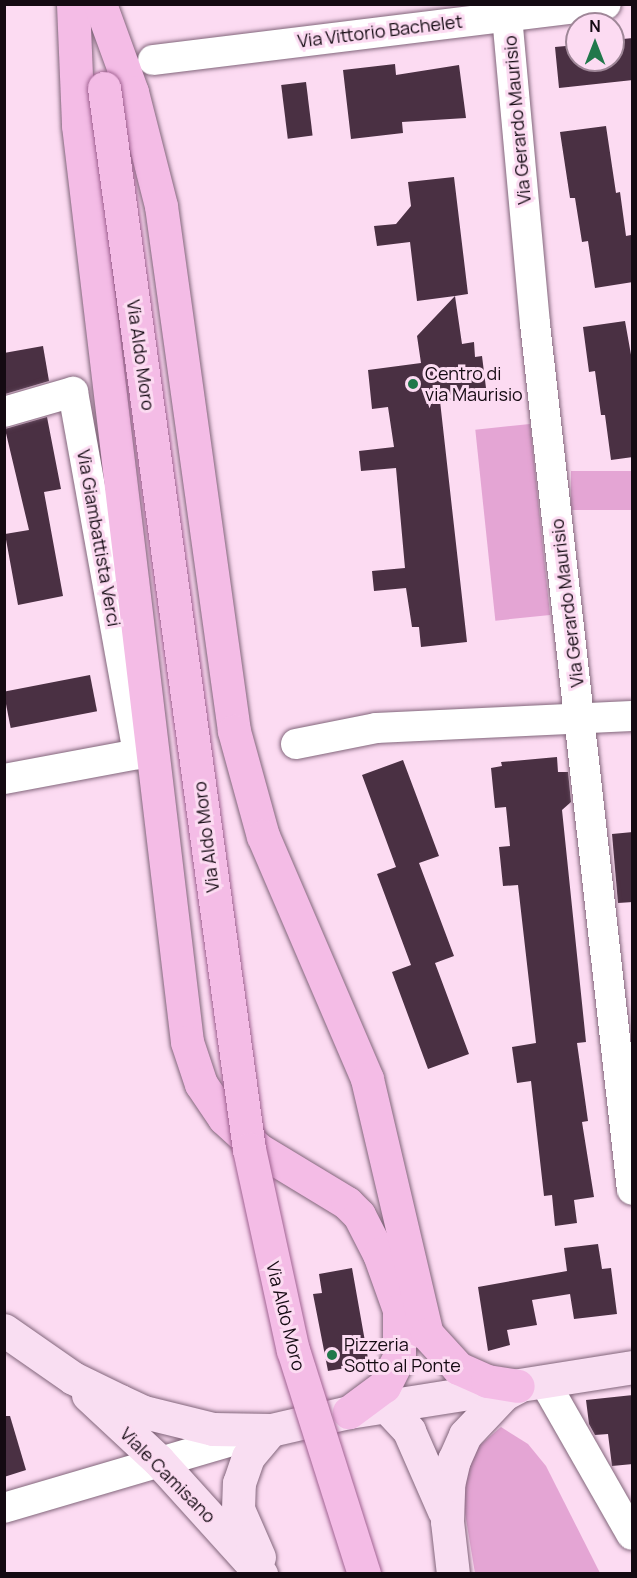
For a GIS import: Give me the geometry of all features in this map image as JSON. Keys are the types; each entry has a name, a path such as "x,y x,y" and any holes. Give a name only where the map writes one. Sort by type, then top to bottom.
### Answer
{"main road":[{"name":"Via Aldo Moro","path":"74,4 104,88"},
{"path":"74,4 78,125 187,1042 210,1100 240,1135 347,1203 359,1215 379,1254 401,1328 397,1367 373,1398 349,1412"},
{"name":"Via Aldo Moro","path":"98,4 104,88 249,1149 293,1350 364,1574"},
{"path":"98,4 132,92 161,206 215,612 245,775 263,836 367,1079 383,1155 427,1334 458,1368 487,1381 531,1383"},
{"path":"347,1203 359,1207 371,1200 382,1178 383,1155"},
{"name":"Viale Camisano","path":"4,1330 73,1378 158,1460 261,1574"},
{"name":"Viale Camisano","path":"73,1378 144,1412 177,1422 213,1429 271,1430 349,1412 633,1367"},
{"path":"453,1574 447,1521 448,1485 465,1435 504,1394 531,1383"},
{"path":"386,1406 409,1431 447,1521"},
{"name":"Viale Camisano","path":"267,1574 238,1509 239,1483 248,1457 271,1430"}],"street":[{"name":"Via Vittorio Bachelet","path":"153,60 606,4"},
{"name":"Via Gerardo Maurisio","path":"507,16 535,324 633,1190"},
{"name":"Via Giambattista Verci","path":"4,412 73,392 138,754 4,778"},
{"path":"297,744 376,728 633,716"},
{"path":"531,1383 633,1535"},
{"path":"4,1508 158,1460 271,1430"}],"shaded area":[{"path":"530,424 550,615 495,621 475,430"},
{"path":"571,471 632,471 632,510 571,510"},
{"path":"501,1427 528,1444 546,1466 600,1573 475,1573 463,1501 466,1471 479,1446"}],"building":[{"path":"633,38 633,80 559,88 555,47 565,46 565,72 625,72 625,39"},
{"path":"395,64 396,75 459,65 466,118 402,122 403,133 351,139 343,70"},
{"path":"306,82 313,136 288,139 281,85"},
{"path":"606,126 616,193 620,192 626,236 631,235 633,282 595,288 588,241 582,242 575,198 570,198 560,132"},
{"path":"454,177 468,294 417,301 410,242 377,246 374,226 396,224 411,206 408,182"},
{"path":"455,296 462,344 474,342 475,357 482,356 487,396 440,401 467,642 421,647 419,627 412,627 406,588 374,591 372,571 405,568 396,468 361,471 359,451 394,447 388,407 372,409 368,370 421,363 417,336"},
{"path":"625,321 633,366 633,457 611,460 605,415 601,415 595,371 589,372 583,327"},
{"path":"43,346 49,381 5,394 4,353"},
{"path":"47,417 61,489 44,492 63,596 18,605 5,534 29,530 5,429"},
{"path":"90,675 97,711 11,728 4,692"},
{"path":"557,757 558,772 568,772 571,802 562,810 586,1042 577,1043 588,1121 582,1122 594,1197 574,1200 577,1223 555,1226 552,1195 544,1196 531,1081 517,1083 512,1047 536,1043 518,885 503,886 499,847 510,846 506,807 495,808 491,768 502,766 501,762"},
{"path":"403,760 439,856 419,863 454,956 435,963 469,1054 428,1069 392,972 411,965 377,874 396,867 362,775"},
{"path":"633,832 633,902 618,903 612,834"},
{"path":"598,1244 602,1269 611,1268 617,1314 574,1319 570,1294 532,1300 537,1325 507,1330 510,1345 488,1351 478,1287 567,1271 564,1248"},
{"path":"352,1268 369,1364 328,1371 313,1294 322,1293 319,1274"},
{"path":"633,1395 633,1464 612,1466 608,1434 595,1435 589,1424 586,1400"},
{"path":"4,1416 10,1416 26,1470 4,1477"}],"place":[{"name":"Centro di via Maurisio","path":"413,384"},
{"name":"Pizzeria Sotto al Ponte","path":"332,1355"}]}
